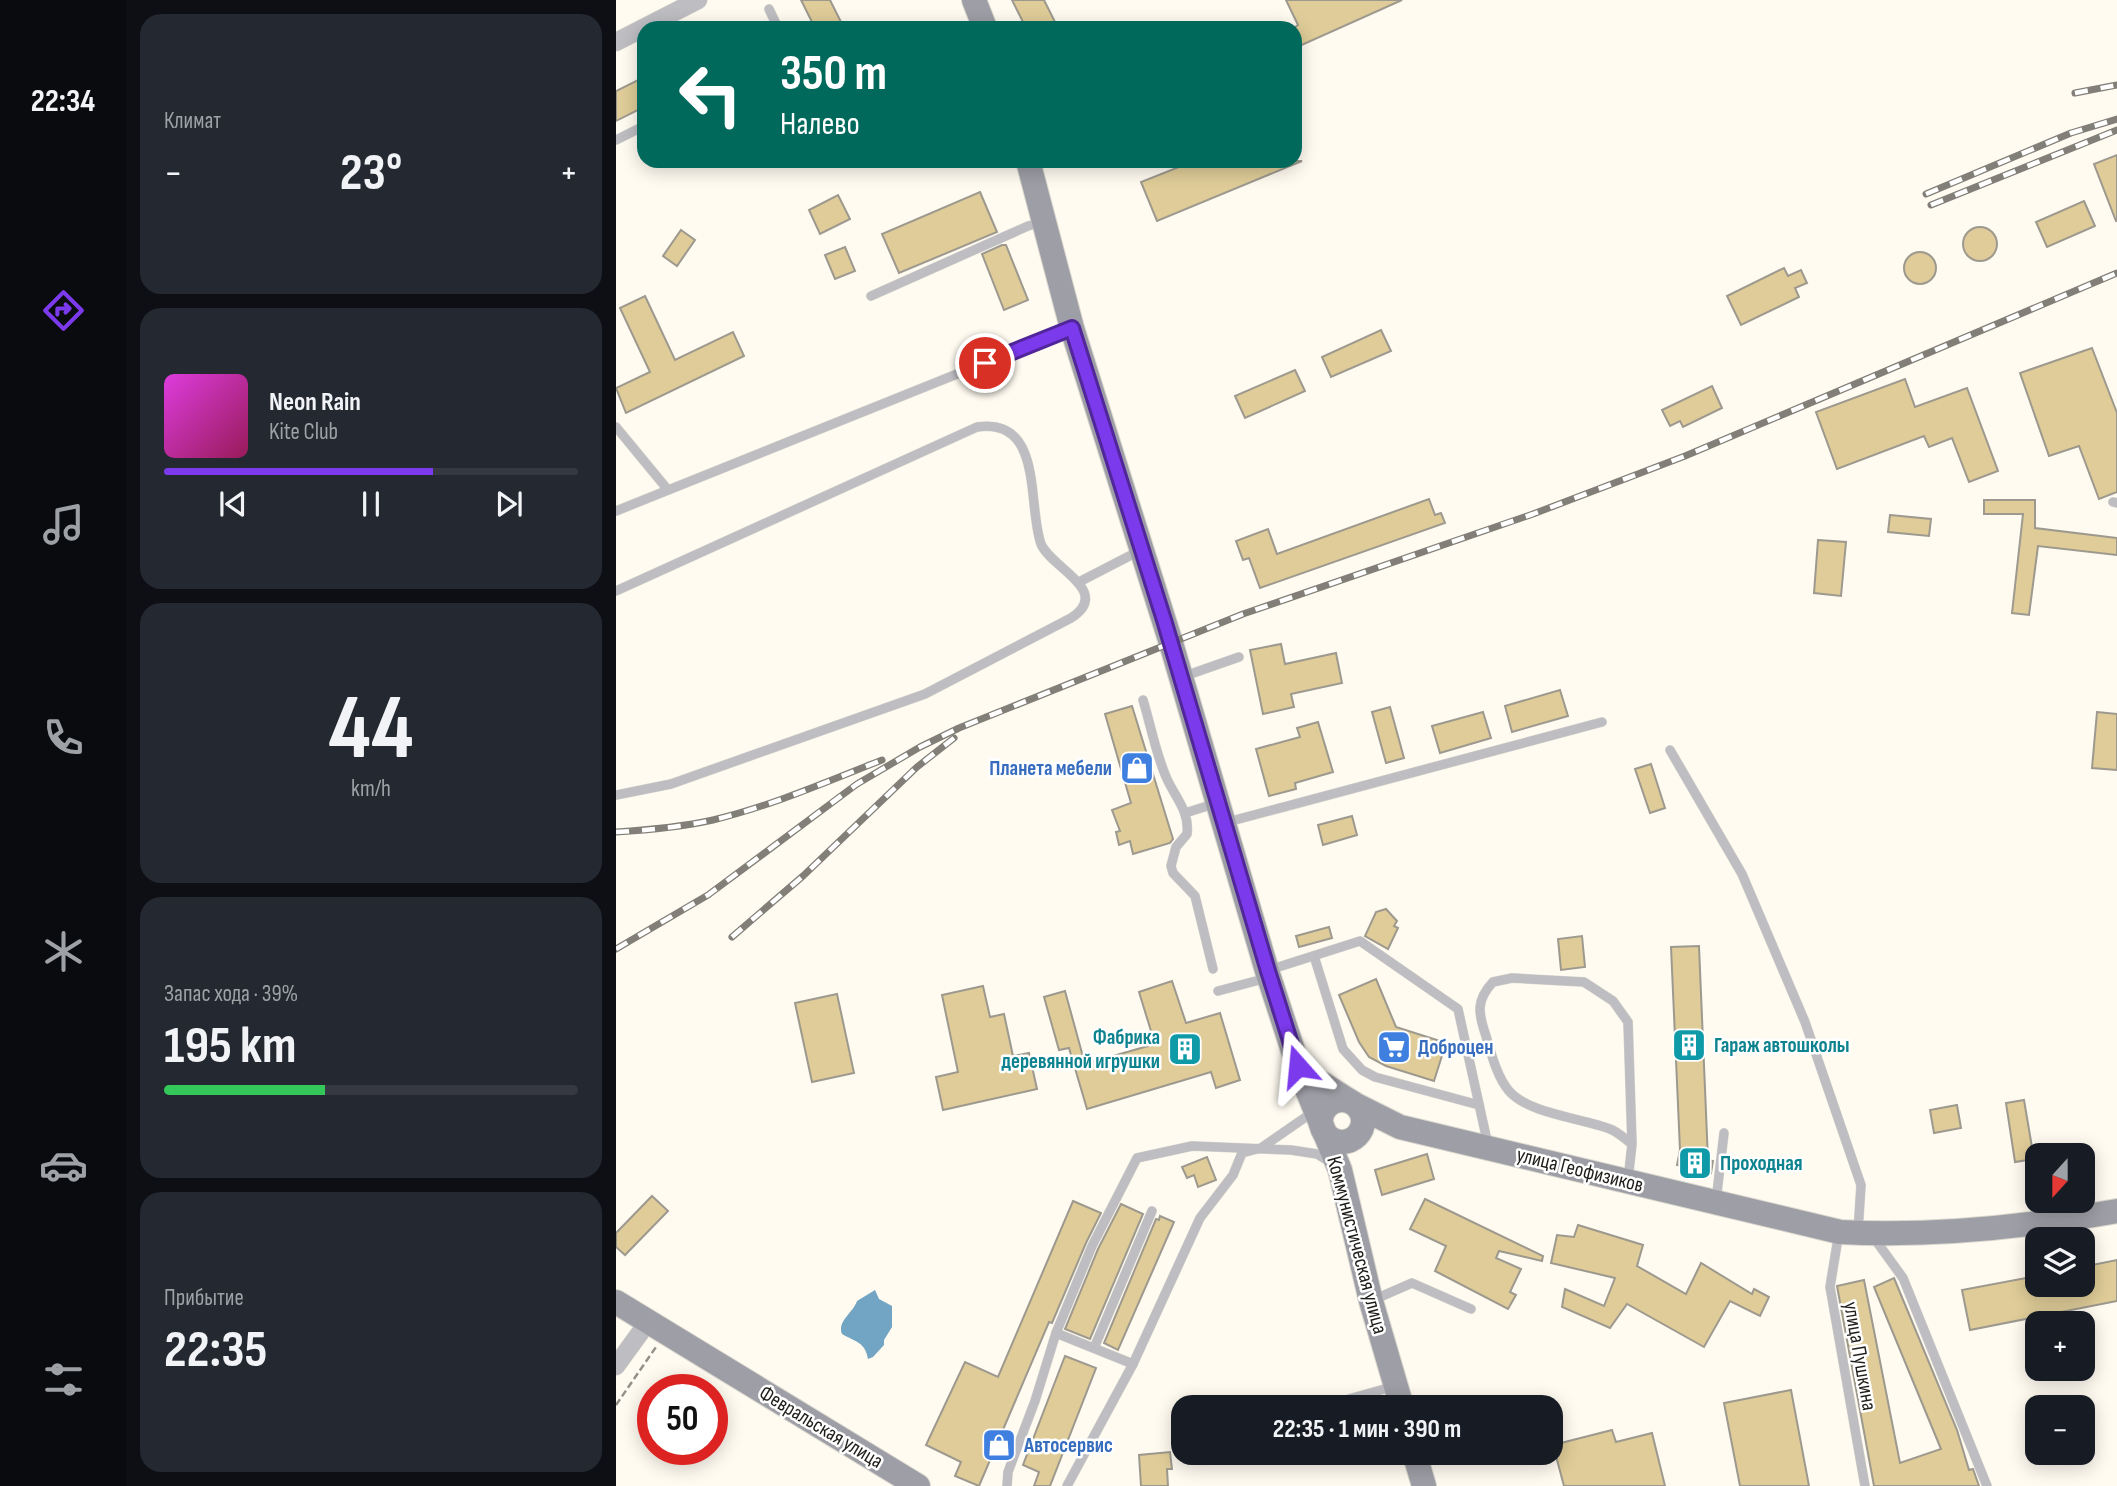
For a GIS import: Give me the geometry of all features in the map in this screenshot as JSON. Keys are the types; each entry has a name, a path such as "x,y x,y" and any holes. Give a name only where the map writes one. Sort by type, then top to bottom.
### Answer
{"main road":[{"path":"974,0 982,21"},
{"name":"Коммунистическая улица","path":"1030,168 1072,328 1181,677 1269,974 1301,1075 1340,1170 1371,1301 1399,1395"},
{"name":"улица Геофизиков","path":"1301,1075 1323,1084 1356,1105 1400,1127 1716,1203 1856,1233 2002,1227 2117,1212"},
{"path":"1340,1170 1345,1149 1356,1137 1361,1131 1363,1119 1356,1105 1343,1100 1330,1103 1320,1119 1329,1138 1335,1141 1348,1141 1356,1137 1373,1128 1400,1127"},
{"name":"Февральская улица","path":"616,1302 918,1486"},
{"path":"1418,1465 1424,1486"}],"street":[{"path":"662,21 698,0"},
{"path":"616,41 637,32"},
{"path":"616,1366 657,1327"}],"lane":[{"path":"769,9 775,21"},
{"path":"616,140 637,130"},
{"path":"871,296 1044,221"},
{"path":"616,511 1072,328"},
{"path":"616,591 977,427 990,425 1003,429 1023,447 1042,544 1047,555 1079,582 1086,599 1078,613 925,694 671,785 616,795"},
{"path":"616,427 668,490"},
{"path":"1079,582 1142,550"},
{"path":"1181,677 1239,657"},
{"path":"1143,700 1166,778 1185,813 1187,834 1176,847 1170,861 1171,866 1173,873 1195,896 1213,969"},
{"path":"1185,813 1221,813 1602,722"},
{"name":"улица Пушкина","path":"1670,750 1742,874 1805,1022 1861,1185 1856,1233 1830,1287 1865,1486"},
{"path":"1218,990 1360,942 1458,1009 1488,1148"},
{"path":"1314,956 1343,1049 1363,1070 1375,1077 1479,1105"},
{"path":"1628,1181 1632,1144 1628,1023 1613,1001 1584,982 1512,978 1493,982 1482,993 1479,1007 1497,1067 1510,1091 1536,1108 1612,1129 1632,1144"},
{"path":"1067,1486 1133,1364 1199,1218 1233,1175 1242,1153 1261,1148 1320,1119"},
{"path":"1716,1203 1724,1133"},
{"path":"1007,1486 1008,1472 1035,1401 1056,1333 1092,1246 1137,1158 1192,1146 1261,1148 1317,1154 1340,1170"},
{"path":"1094,1348 1152,1211"},
{"path":"1856,1233 1903,1278 1987,1486"},
{"path":"1371,1301 1412,1283 1471,1309"},
{"path":"1056,1333 1133,1364"}],"path":[{"path":"616,1405 657,1327"}],"water":[{"path":"875,1290 879,1299 892,1306 892,1327 884,1345 868,1359 862,1346 842,1334 841,1329 843,1321 857,1301"}],"building":[{"path":"801,0 830,0 840,21 812,21"},
{"path":"1012,0 1044,0 1054,21 1022,21"},
{"path":"1286,0 1402,0 1302,45 1302,21 1296,21"},
{"path":"637,80 637,110 616,121 616,91"},
{"path":"2117,155 2117,221 2116,221 2094,164"},
{"path":"1176,168 1285,168 1157,221 1141,182"},
{"path":"980,192 997,232 899,273 882,234"},
{"path":"838,195 850,219 820,234 809,210"},
{"path":"2084,201 2095,226 2047,247 2036,222"},
{"path":"1980,227 1992,232 1997,244 1992,256 1980,261 1968,256 1963,244 1968,232"},
{"path":"681,230 695,240 677,266 663,256"},
{"path":"1006,245 1028,300 1004,310 982,254"},
{"path":"845,247 855,271 835,279 825,255"},
{"path":"1920,252 1931,257 1936,268 1931,279 1920,284 1909,279 1904,268 1909,257"},
{"path":"1784,268 1788,276 1801,270 1807,283 1795,288 1799,297 1741,325 1727,296"},
{"path":"645,296 675,360 733,332 744,356 626,413 616,388 650,372 620,308"},
{"path":"1381,330 1391,351 1331,377 1322,357"},
{"path":"2092,348 2117,413 2117,492 2099,499 2079,446 2049,456 2020,373"},
{"path":"1295,370 1305,391 1245,418 1235,396"},
{"path":"1905,379 1915,407 1967,388 1998,471 1969,482 1952,438 1929,447 1924,436 1837,469 1816,412"},
{"path":"1712,386 1722,408 1683,427 1680,421 1670,426 1662,410"},
{"path":"1429,499 1435,515 1441,513 1445,523 1260,588 1249,558 1243,560 1236,541 1268,529 1277,554"},
{"path":"1984,500 2035,500 2035,528 2117,538 2117,555 2038,546 2029,615 2012,613 2023,514 1984,514"},
{"path":"1890,515 1931,519 1929,536 1888,532"},
{"path":"1818,540 1846,542 1841,596 1814,593"},
{"path":"1281,644 1285,664 1336,653 1342,683 1291,694 1294,707 1263,714 1250,650"},
{"path":"1560,690 1568,716 1512,732 1505,706"},
{"path":"1132,706 1173,839 1170,843 1133,854 1130,841 1119,845 1116,832 1120,831 1112,810 1131,803 1105,714"},
{"path":"1390,707 1404,758 1386,763 1372,712"},
{"path":"1483,712 1491,738 1440,753 1432,726"},
{"path":"2097,712 2117,714 2117,770 2092,768"},
{"path":"1318,722 1333,772 1295,783 1296,789 1269,796 1256,749 1300,737 1297,728"},
{"path":"1651,764 1665,808 1650,813 1635,769"},
{"path":"1352,816 1357,835 1323,845 1318,825"},
{"path":"1386,909 1397,921 1394,926 1398,928 1388,949 1365,936 1376,912"},
{"path":"1329,927 1332,938 1299,947 1296,936"},
{"path":"1582,936 1585,967 1561,970 1558,939"},
{"name":"Гараж автошколы","path":"1699,946 1708,1160 1713,1161 1711,1173 1677,1165 1680,1150 1671,947"},
{"path":"1376,979 1396,1027 1446,1043 1434,1081 1386,1066 1369,1057 1359,1042 1339,995"},
{"name":"Фабрика деревянной игрушки","path":"1172,981 1186,1023 1220,1013 1240,1080 1216,1088 1211,1072 1087,1109 1069,1048 1059,1050 1044,997 1065,991 1085,1064 1155,1044 1139,992"},
{"path":"983,986 990,1017 1004,1014 1013,1056 1029,1053 1037,1089 943,1110 936,1077 958,1072 942,995"},
{"path":"837,994 854,1073 812,1082 795,1003"},
{"path":"2024,1100 2031,1143 2025,1143 2025,1160 2015,1162 2006,1103"},
{"path":"1957,1105 1961,1128 1934,1133 1930,1110"},
{"path":"1427,1154 1434,1179 1382,1195 1375,1170"},
{"path":"1207,1157 1216,1180 1198,1187 1194,1175 1187,1178 1182,1167"},
{"path":"652,1196 668,1211 625,1255 616,1247 616,1233"},
{"path":"1425,1199 1543,1256 1542,1261 1499,1251 1496,1258 1521,1269 1510,1292 1516,1295 1508,1309 1435,1271 1446,1246 1410,1229"},
{"path":"1073,1201 1101,1213 1052,1323 1049,1322 979,1486 955,1476 961,1462 926,1445 965,1362 998,1377"},
{"path":"1121,1204 1143,1214 1090,1339 1065,1329 1098,1249"},
{"path":"1160,1216 1174,1222 1118,1350 1104,1343 1156,1219 1159,1220"},
{"path":"1578,1225 1643,1245 1637,1266 1686,1294 1701,1263 1752,1294 1754,1289 1769,1297 1760,1316 1730,1301 1704,1347 1627,1304 1610,1328 1562,1307 1565,1289 1604,1306 1615,1278 1551,1263 1557,1235 1574,1237"},
{"path":"2117,1260 2117,1301 2066,1311 2025,1311 2025,1319 1970,1330 1962,1290 2025,1278 2025,1297 2095,1297 2095,1264"},
{"path":"1894,1278 1957,1430 1969,1470 1973,1469 1979,1486 1874,1486 1837,1286 1864,1280 1900,1463 1941,1449 1874,1287"},
{"path":"1065,1356 1096,1368 1050,1486 1034,1486 1039,1472 1023,1465"},
{"path":"1791,1390 1809,1486 1740,1486 1724,1403"},
{"path":"1612,1430 1616,1442 1652,1433 1665,1486 1564,1486 1558,1465 1563,1465 1563,1442"},
{"path":"1170,1452 1172,1469 1167,1469 1168,1486 1141,1486 1139,1455"}],"railway":[{"path":"2075,93 2117,85"},
{"path":"1926,194 2071,133 2117,119"},
{"path":"1931,205 2117,130"},
{"path":"616,949 708,895 857,784 920,747 959,728 1243,614 1533,514 1685,456 2117,273"},
{"path":"732,937 803,876 917,767 954,738"},
{"path":"616,832 713,820 756,808 882,760"}],"place":[{"name":"Планета мебели","path":"1137,768"},
{"name":"Гараж автошколы","path":"1689,1045"},
{"name":"Доброцен","path":"1394,1047"},
{"name":"Фабрика деревянной игрушки","path":"1185,1049"},
{"name":"Проходная","path":"1695,1163"},
{"name":"Автосервис","path":"999,1445"}],"route":[{"path":"985,363 1072,328 1164,620 1298,1066"}]}
